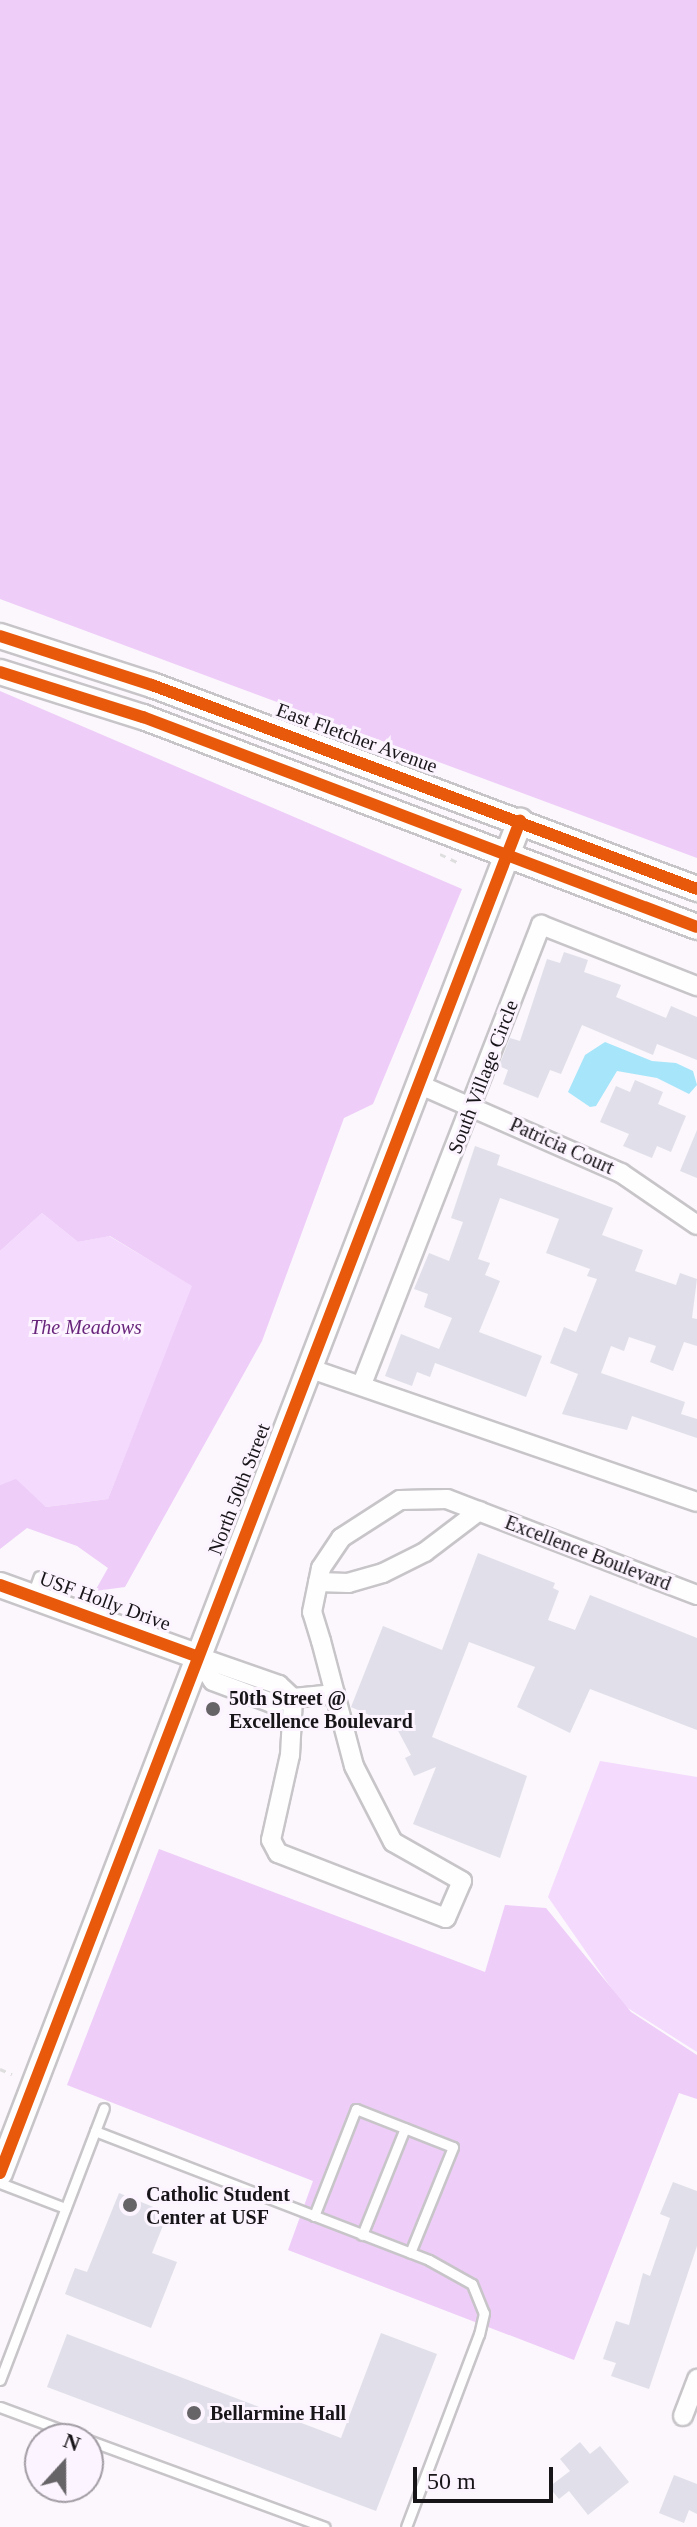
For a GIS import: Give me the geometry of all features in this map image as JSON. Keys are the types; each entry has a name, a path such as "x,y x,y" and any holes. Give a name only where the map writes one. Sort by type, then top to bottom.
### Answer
{"street":[{"name":"East Fletcher Avenue","path":"0,636 152,685 697,889"},
{"path":"0,672 143,717 697,927"},
{"name":"North 50th Street","path":"0,2173 196,1656 520,821"},
{"name":"South Village Circle","path":"362,1384 473,1106 541,925 697,986"},
{"name":"Patricia Court","path":"418,1084 621,1173 697,1225"},
{"path":"308,1368 362,1384 697,1502"},
{"name":"Excellence Boulevard","path":"293,1698 290,1755 271,1840 278,1853 446,1918 462,1881 393,1842 354,1766 312,1612 318,1582 341,1538 400,1500 427,1496 479,1511 697,1595"},
{"name":"Excellence Boulevard","path":"318,1582 348,1583 383,1573 425,1552 479,1511"},
{"name":"USF Holly Drive","path":"0,1585 36,1586 196,1656"},
{"path":"196,1656 213,1681 272,1703 335,1694"},
{"path":"683,2416 697,2379"}],"lane":[{"path":"0,2380 104,2108"},
{"path":"314,2216 356,2109 453,2147 410,2253"},
{"path":"362,2235 405,2128"},
{"path":"95,2131 410,2253 472,2284 484,2313 406,2527"},
{"path":"0,2183 65,2208"},
{"path":"0,2407 44,2423"},
{"path":"104,2445 325,2527"}],"path":[{"path":"0,2069 12,2074"}],"green space":[{"name":"The Meadows","path":"42,1213 78,1242 109,1236 193,1286 108,1499 46,1507 16,1480 0,1485 0,1251"},
{"path":"600,1761 697,1777 697,2052 623,2005 548,1897"}],"shaded area":[{"path":"0,0 697,0 697,858 0,599"},
{"path":"0,691 462,889 373,1104 344,1118 262,1341 125,1587 95,1591 108,1568 77,1546 27,1528 0,1549 0,1485 16,1479 46,1507 108,1499 192,1286 110,1236 78,1242 42,1213 0,1251"},
{"path":"159,1849 485,1972 505,1905 546,1908 631,2012 697,2055 697,2099 679,2093 574,2360 288,2250 313,2181 67,2085"}],"water":[{"path":"605,1042 652,1061 676,1063 693,1071 697,1085 689,1094 657,1078 617,1071 596,1106 590,1107 568,1092 585,1055"}],"building":[{"path":"564,952 588,960 584,972 621,985 616,997 666,1018 671,1006 697,1017 697,1060 657,1044 653,1055 582,1025 561,1074 550,1070 538,1098 503,1084 508,1070 499,1066 510,1038 520,1041 547,959 560,963"},
{"path":"635,1080 663,1092 658,1104 686,1116 671,1152 657,1146 652,1158 623,1146 629,1134 600,1122 616,1086 630,1092"},
{"path":"697,1130 697,1178 680,1171"},
{"path":"475,1146 500,1155 497,1165 613,1208 602,1235 643,1250 635,1271 676,1285 680,1273 697,1279 692,1318 697,1319 697,1346 684,1342 673,1371 650,1362 656,1346 629,1337 624,1351 611,1346 601,1373 685,1402 681,1414 697,1419 697,1438 632,1416 627,1430 562,1414 578,1374 550,1363 564,1327 576,1332 597,1279 587,1276 590,1269 546,1253 559,1219 500,1198 478,1259 490,1263 485,1275 500,1281 479,1332 542,1356 526,1397 435,1363 430,1377 417,1372 412,1386 385,1376 401,1334 439,1349 452,1318 424,1307 428,1294 414,1289 429,1253 449,1261 463,1222 451,1218"},
{"path":"478,1553 555,1583 553,1588 559,1591 548,1620 575,1630 590,1595 697,1638 697,1730 590,1689 570,1733 517,1707 535,1667 469,1642 432,1737 527,1776 500,1858 413,1824 436,1767 414,1776 405,1758 411,1755 396,1727 351,1707 383,1626 442,1650"},
{"path":"673,2182 697,2191 697,2246 649,2389 611,2376 616,2363 603,2359 616,2321 629,2325 643,2273 650,2276 670,2218 660,2214"},
{"path":"119,2193 168,2213 152,2253 177,2262 151,2328 65,2294 75,2268 87,2272"},
{"name":"Bellarmine Hall","path":"381,2333 437,2354 376,2511 47,2387 67,2334 341,2438"},
{"path":"580,2442 590,2454 600,2446 629,2482 588,2515 569,2491 559,2499 549,2487 570,2471 560,2459"},
{"path":"674,2475 697,2484 697,2514 689,2510 684,2523 659,2513"}],"cycle path":[{"path":"0,636 152,685 697,889"},
{"path":"0,672 143,717 697,927"},
{"path":"0,2173 520,821"},
{"path":"0,1585 196,1656"}],"place":[{"name":"50th Street @ Excellence Boulevard","path":"213,1709"},
{"name":"Catholic Student Center at USF","path":"130,2205"},
{"name":"Bellarmine Hall","path":"194,2413"}]}
